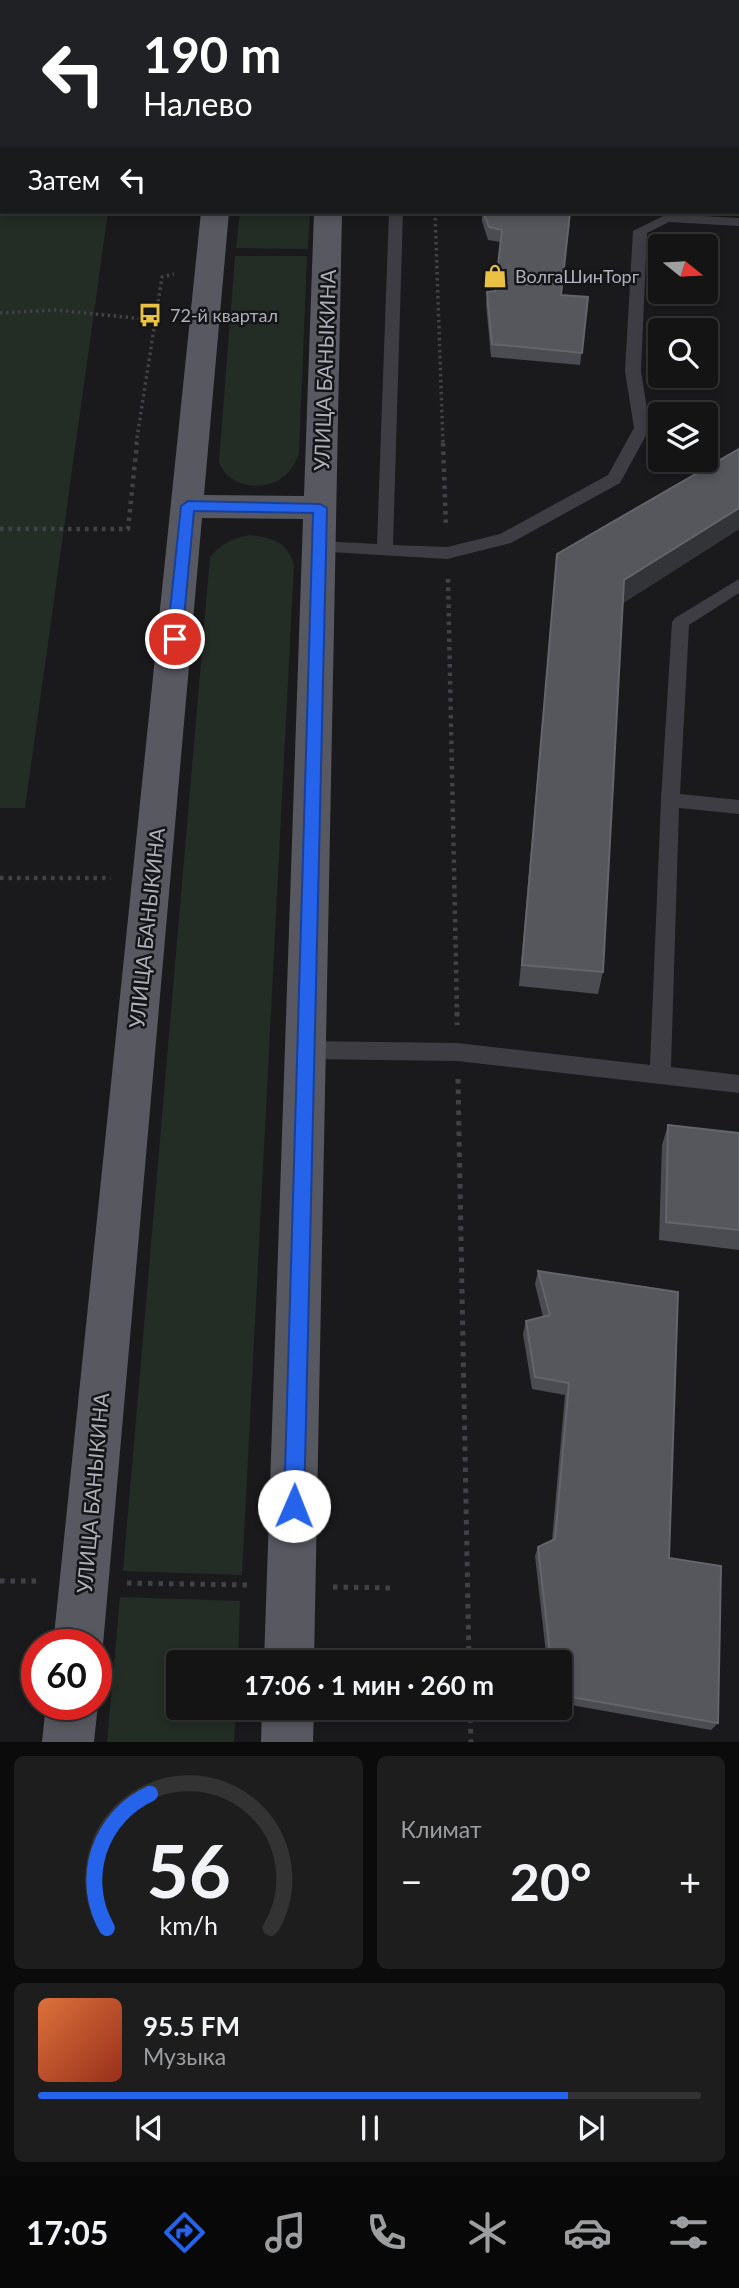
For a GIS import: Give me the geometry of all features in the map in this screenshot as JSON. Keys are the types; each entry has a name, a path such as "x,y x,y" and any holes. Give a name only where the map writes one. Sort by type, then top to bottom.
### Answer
{"main road":[{"name":"УЛИЦА БАНЫКИНА","path":"80,1629 215,214"},
{"name":"УЛИЦА БАНЫКИНА","path":"289,1650 328,214"},
{"path":"188,506 320,527"},
{"path":"68,1742 70,1720"},
{"path":"287,1742 288,1720"}],"lane":[{"path":"385,548 396,214"},
{"path":"320,527 385,548 447,552 505,539 614,478 642,428 634,371 640,231 667,218 739,222"},
{"path":"660,1074 670,800 681,622 739,585"},
{"path":"670,800 739,807"},
{"path":"306,1049 457,1052 739,1084"}],"path":[{"path":"435,214 447,552 469,1650"},
{"path":"0,529 128,529 135,453 162,277 210,264"},
{"path":"0,313 54,310 155,320"},
{"path":"0,878 151,877"},
{"path":"0,1581 392,1588"},
{"path":"470,1720 471,1742"}],"shaded area":[{"path":"0,214 108,214 25,808 0,808"},
{"path":"240,214 310,214 308,249 236,248"},
{"path":"235,256 307,256 299,454 283,478 271,484 253,486 235,481 222,469 219,461"},
{"path":"250,535 278,542 288,551 294,565 242,1575 123,1571 210,557 228,542"},
{"path":"120,1597 240,1601 238,1650 166,1650 166,1720 235,1720 234,1742 107,1742 109,1720 112,1720 112,1686"}],"building":[{"path":"484,214 570,214 561,295 588,297 582,353 492,344 487,292 495,291 502,230 489,227"},
{"path":"739,449 739,508 624,580 603,972 522,965 557,554 699,472 718,472 718,461"},
{"path":"668,1125 739,1133 739,1230 666,1222"},
{"path":"538,1271 678,1292 669,1558 721,1566 718,1723 572,1697 572,1650 550,1650 538,1547 555,1539 569,1383 535,1377 526,1321 550,1315"}],"place":[{"name":"ВолгаШинТорг","path":"495,276"},
{"name":"72-й квартал","path":"150,315"}],"route":[{"path":"175,639 188,506 320,508 294,1506"}]}
